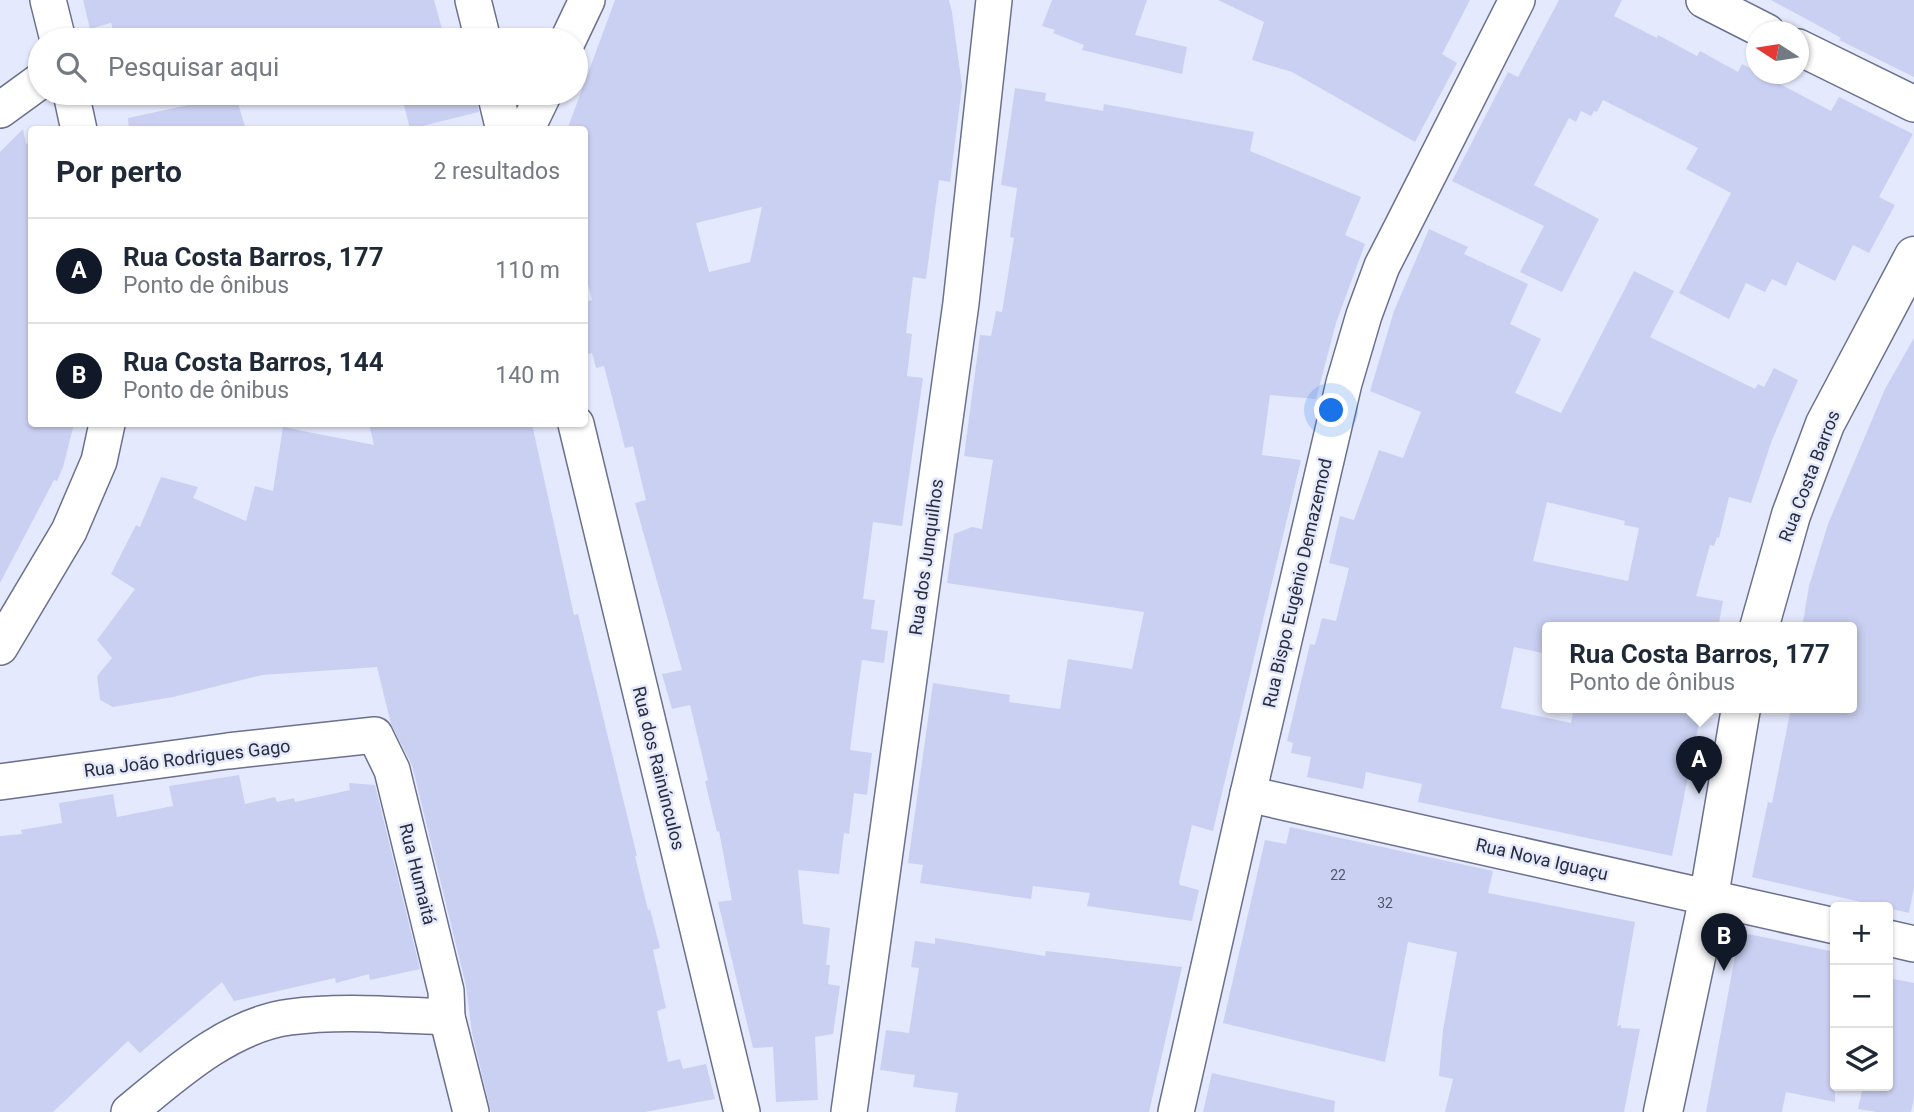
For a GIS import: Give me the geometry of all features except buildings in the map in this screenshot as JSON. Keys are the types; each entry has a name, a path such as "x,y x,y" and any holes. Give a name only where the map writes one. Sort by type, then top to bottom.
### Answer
{"main road":[{"name":"Rua Costa Barros","path":"1761,622 1791,515 1825,424 1914,256"},
{"path":"1663,1112 1709,896 1740,713"}],"street":[{"path":"48,0 55,28"},
{"path":"473,0 480,28"},
{"path":"574,28 587,0"},
{"name":"Rua dos Junquilhos","path":"849,1112 960,317 994,0"},
{"name":"Rua Bispo Eugênio Demazemod","path":"1176,1112 1344,383 1364,315 1382,266 1517,0"},
{"path":"1704,0 1746,21"},
{"path":"1809,52 1914,104"},
{"path":"0,110 28,90"},
{"path":"74,105 78,126"},
{"path":"498,105 503,126"},
{"path":"528,126 538,105"},
{"path":"0,648 69,531 99,461 106,427"},
{"name":"Rua dos Rainúnculos","path":"577,427 742,1112"},
{"name":"Rua João Rodrigues Gago","path":"0,782 228,751 375,735"},
{"name":"Rua Humaitá","path":"375,735 392,770 446,991 447,1017 471,1112"},
{"name":"Rua Nova Iguaçu","path":"1248,794 1830,925"},
{"path":"1893,939 1914,944"},
{"path":"129,1112 210,1050 250,1029 289,1017 368,1014 447,1017"}],"place":[{"name":"Rua Costa Barros, 177","path":"1699,794"},
{"name":"Rua Costa Barros, 144","path":"1724,971"}]}
